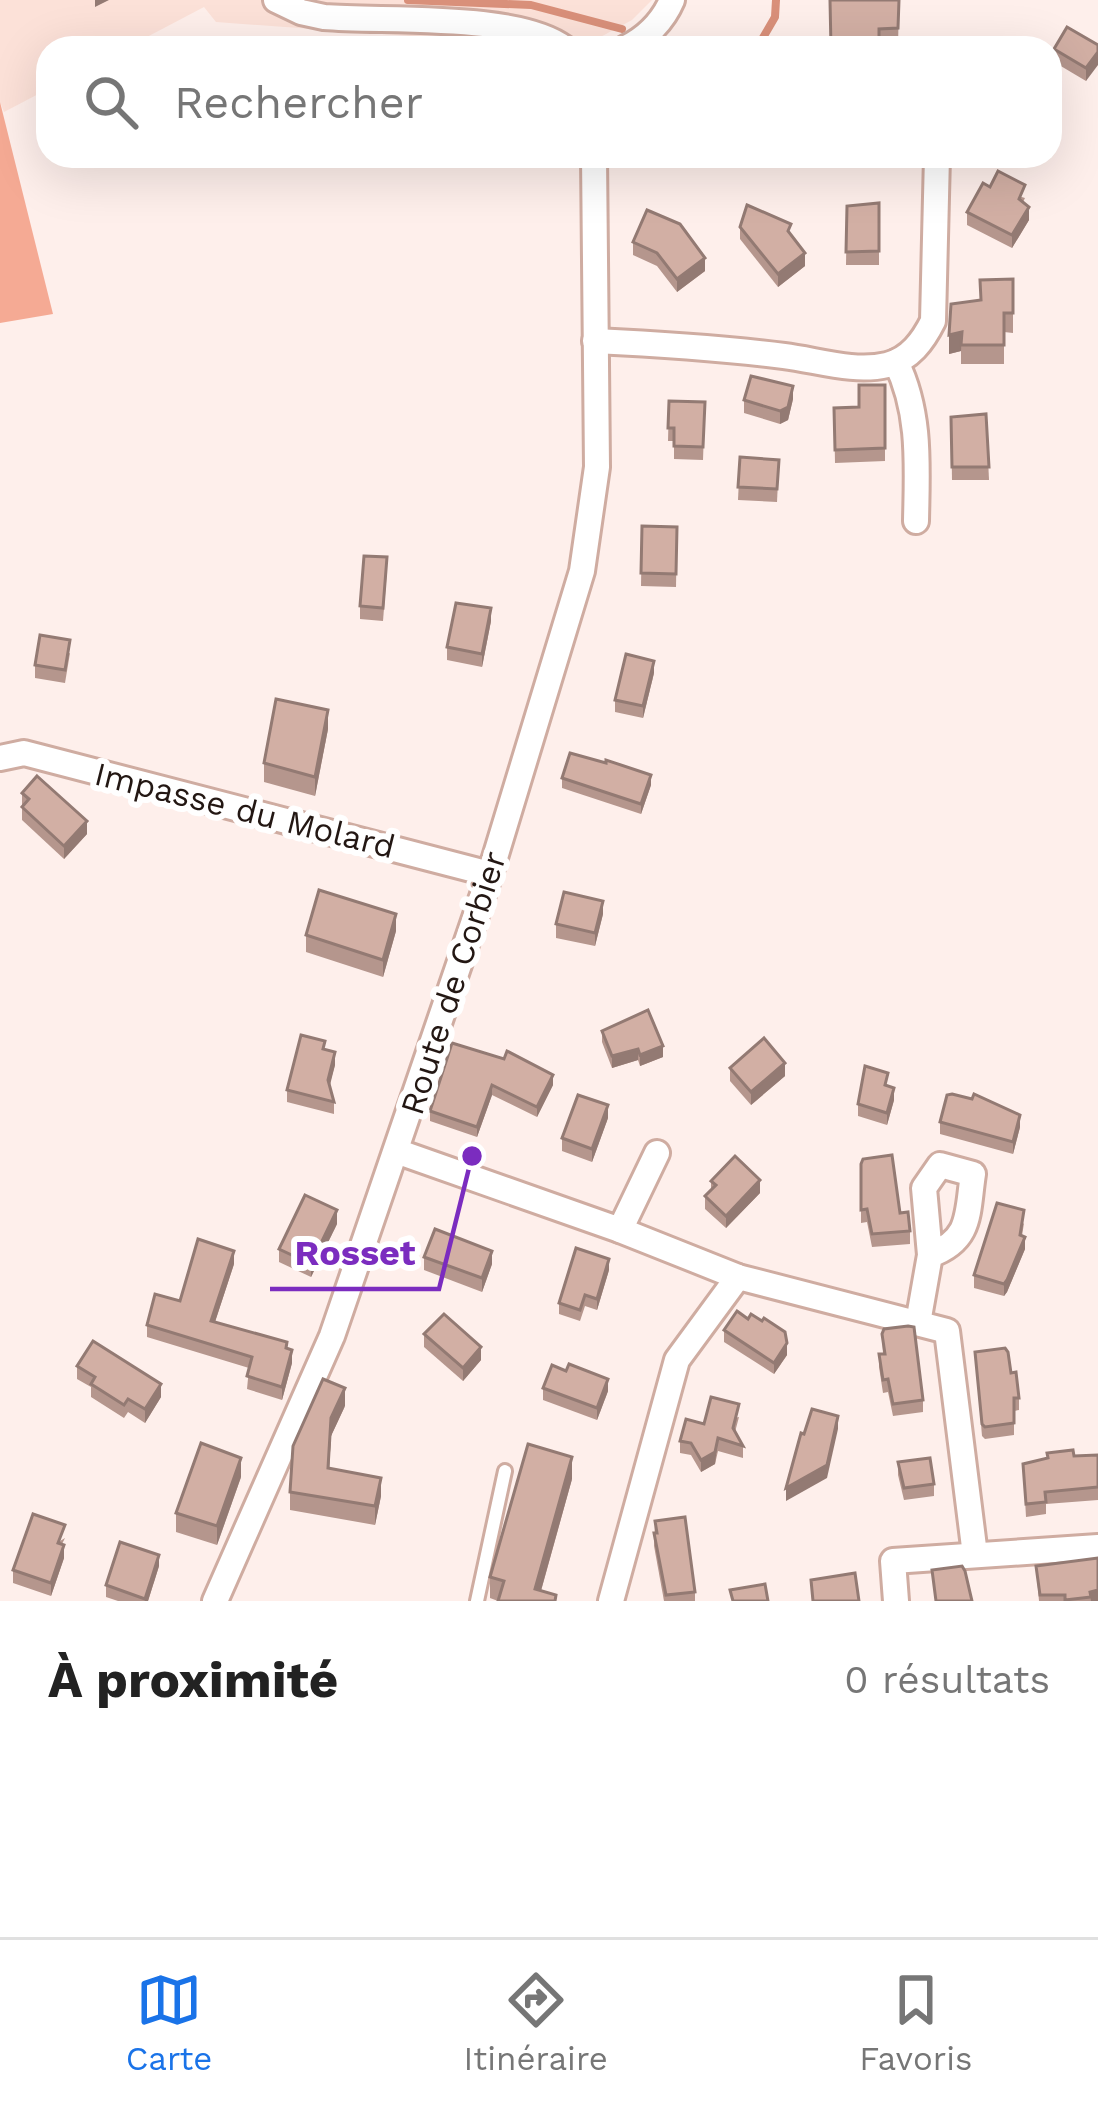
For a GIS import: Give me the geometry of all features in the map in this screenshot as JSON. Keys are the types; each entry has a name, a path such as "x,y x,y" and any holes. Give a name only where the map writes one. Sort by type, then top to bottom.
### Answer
{"street":[{"path":"276,0 324,17 500,26 542,36"},
{"path":"646,36 667,13 672,0"},
{"name":"Route de Corbier","path":"215,1601 332,1336 490,874 582,572 597,467 594,168"},
{"path":"596,341 689,346 853,367 896,362 914,351 933,321 937,168"},
{"path":"896,362 911,398 918,443 916,521"},
{"name":"Impasse du Molard","path":"0,758 24,753 490,874"},
{"path":"396,1150 738,1276 946,1331 975,1555"},
{"path":"620,1230 657,1153"},
{"path":"918,1323 931,1256"},
{"path":"611,1601 677,1360 738,1276"},
{"path":"896,1601 892,1561 1098,1547"}],"lane":[{"path":"477,1601 505,1471"}],"shaded area":[{"path":"0,0 652,0 632,20 602,36 409,36 216,22 204,7 149,36 36,36 36,95 4,112 0,102"},
{"path":"0,102 53,314 0,323"}],"building":[{"path":"830,0 899,0 898,28 879,29 879,36 831,36"},
{"path":"1067,27 1098,45 1086,68 1062,54"},
{"path":"998,171 1025,185 1019,199 1029,207 1012,235 967,212 983,183 990,187"},
{"path":"879,203 879,251 846,252 847,206"},
{"path":"747,205 791,224 788,231 805,253 778,274 740,227"},
{"path":"647,210 680,224 705,258 677,279 657,253 633,242"},
{"path":"1013,279 1013,313 1004,313 1004,345 961,345 962,332 949,335 951,304 981,300 980,280"},
{"path":"751,376 793,386 788,407 780,411 744,400"},
{"path":"859,385 885,385 885,448 835,450 834,408 859,407"},
{"path":"669,401 705,402 703,447 674,446 674,428 668,428"},
{"path":"986,414 989,467 952,467 951,417"},
{"path":"740,457 779,460 777,489 738,487"},
{"path":"642,526 677,527 676,574 641,573"},
{"path":"364,556 387,557 383,608 360,606"},
{"path":"456,603 491,608 482,654 447,647"},
{"path":"40,635 70,640 65,670 35,665"},
{"path":"626,654 654,661 643,706 615,700"},
{"path":"276,699 328,710 315,777 264,763"},
{"path":"570,753 651,775 641,804 562,778"},
{"path":"37,776 87,821 64,846 22,807 29,799 22,793"},
{"path":"319,890 396,914 383,960 306,935"},
{"path":"564,892 603,901 595,933 556,924"},
{"path":"648,1010 663,1046 640,1055 638,1049 612,1056 602,1031"},
{"path":"301,1035 325,1041 323,1049 335,1052 328,1080 334,1102 287,1090"},
{"path":"764,1038 785,1063 751,1092 730,1068"},
{"path":"452,1043 504,1059 507,1051 553,1075 537,1107 492,1085 477,1127 430,1111"},
{"path":"865,1066 888,1073 885,1085 894,1088 887,1113 858,1104"},
{"path":"974,1094 1020,1115 1013,1142 940,1122 947,1095 972,1099"},
{"path":"578,1095 608,1105 592,1149 562,1138"},
{"path":"892,1155 900,1213 908,1212 910,1231 872,1234 867,1209 861,1210 861,1164 863,1159"},
{"path":"735,1156 760,1180 726,1216 705,1196 716,1185 711,1181"},
{"path":"305,1195 337,1210 311,1264 279,1249"},
{"path":"997,1203 1024,1210 1020,1235 1025,1237 1004,1284 974,1275"},
{"path":"435,1229 492,1251 482,1278 424,1257"},
{"path":"198,1239 234,1251 211,1321 287,1342 286,1348 292,1350 282,1387 247,1376 252,1357 147,1325 155,1294 180,1301"},
{"path":"576,1248 609,1259 597,1299 585,1295 580,1310 559,1303"},
{"path":"737,1311 748,1319 751,1314 764,1318 785,1332 787,1343 774,1363 724,1330"},
{"path":"444,1314 481,1347 463,1368 424,1334"},
{"path":"914,1327 923,1400 893,1404 888,1379 883,1380 882,1334 884,1329"},
{"path":"93,1341 161,1384 145,1409 128,1399 124,1405 91,1384 95,1377 77,1366"},
{"path":"1005,1348 1011,1373 1016,1372 1019,1398 1014,1398 1014,1423 985,1427 975,1352"},
{"path":"569,1364 608,1379 597,1408 543,1388 552,1365 566,1371"},
{"path":"323,1379 345,1388 331,1418 328,1468 381,1478 375,1506 290,1492 293,1446"},
{"path":"711,1397 739,1404 733,1428 743,1446 718,1438 715,1452 701,1460 691,1443 680,1441 686,1419 704,1424"},
{"path":"812,1409 838,1416 827,1465 786,1488 801,1433"},
{"path":"201,1443 241,1458 217,1526 176,1513"},
{"path":"528,1444 572,1457 535,1589 556,1595 555,1601 498,1601 504,1581 490,1577"},
{"path":"1073,1450 1074,1456 1098,1455 1098,1487 1045,1492 1046,1502 1026,1504 1023,1464 1048,1458 1047,1453"},
{"path":"930,1458 934,1484 904,1488 898,1462"},
{"path":"33,1514 65,1525 58,1543 64,1545 51,1583 13,1570"},
{"path":"685,1517 695,1592 666,1595 655,1521"},
{"path":"120,1542 159,1555 145,1599 106,1585"},
{"path":"1098,1558 1098,1590 1090,1592 1091,1597 1065,1600 1065,1595 1040,1595 1036,1566"},
{"path":"962,1566 972,1601 936,1601 932,1570"},
{"path":"855,1573 859,1601 813,1601 811,1580"},
{"path":"765,1584 768,1601 733,1601 730,1590"}],"waterway":[{"path":"408,0 531,5 622,29"},
{"path":"764,36 775,17 776,0"}],"place":[{"name":"Rosset","path":"472,1156"}]}
